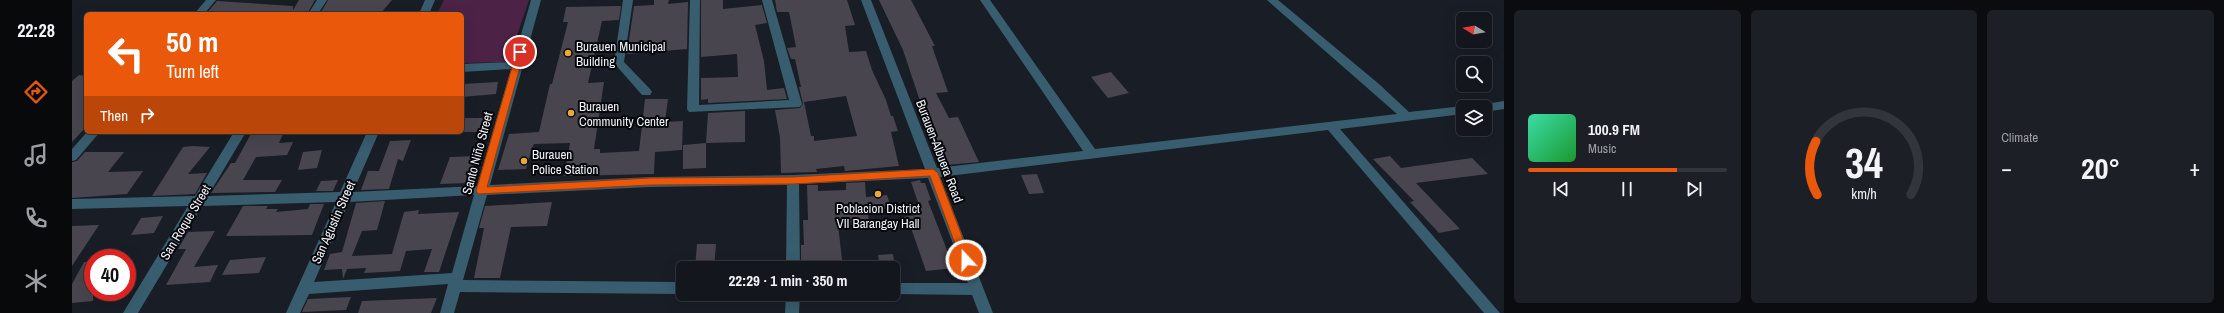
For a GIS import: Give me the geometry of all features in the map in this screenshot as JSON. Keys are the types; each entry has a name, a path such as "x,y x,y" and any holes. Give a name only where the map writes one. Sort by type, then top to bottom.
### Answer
{"street":[{"path":"201,12 211,0"},
{"path":"314,12 322,0"},
{"path":"425,12 430,0"},
{"name":"Santo Niño Street","path":"447,313 516,65 536,0"},
{"path":"628,0 619,63 646,92"},
{"path":"695,0 694,109 796,104 767,0"},
{"name":"Burauen-Albuera Road","path":"866,0 986,313"},
{"path":"985,0 1092,153"},
{"path":"1272,0 1375,87 1407,117"},
{"path":"464,68 516,65"},
{"path":"1492,107 1504,105"},
{"path":"72,204 197,202 344,197 650,182 793,180 933,173 1092,153 1332,127 1456,111"},
{"path":"1332,127 1493,313"},
{"path":"72,157 92,134"},
{"name":"San Roque Street","path":"130,313 239,134"},
{"name":"San Agustin Street","path":"293,313 372,134"},
{"path":"793,180 793,261"},
{"path":"304,288 456,282 676,288"},
{"path":"900,289 977,289"},
{"path":"792,313 793,301"}],"shaded area":[{"path":"444,0 529,0 508,62 464,63 464,12 438,12"}],"building":[{"path":"299,0 315,0 308,12 208,12 217,1 293,6 293,10"},
{"path":"328,0 392,0 382,12 321,12"},
{"path":"654,0 669,0 668,4 688,2 687,49 627,54 634,6 654,5"},
{"path":"701,0 723,0 723,9 762,5 767,23 755,25 764,61 767,90 784,88 787,99 708,103 708,99 701,100 701,78 738,77 737,54 701,57"},
{"path":"775,0 847,0 855,25 845,26 849,52 866,51 872,70 886,100 891,116 893,116 898,131 891,132 899,166 845,171 844,166 816,169 817,172 781,173 780,138 775,110 800,108 803,104 795,59 791,59 787,48 796,47 789,12 777,12","holes":["846,96 857,136 814,141 814,136 811,136 804,102"]},
{"path":"879,0 911,0 935,46 932,46 948,92 936,93 949,118 958,117 979,162 946,165 927,116 922,116 915,101 920,101 903,50"},
{"path":"621,6 619,20 602,21 588,83 604,82 594,149 600,149 600,153 639,151 645,99 668,99 665,122 683,121 682,150 655,152 654,174 564,176 570,143 534,144 526,169 498,170 509,134 539,132 550,84 552,84 568,22 563,22 566,7"},
{"path":"1111,72 1129,93 1108,98 1091,77"},
{"path":"79,75 84,76 84,129 72,142 72,81"},
{"path":"498,82 496,94 464,97 464,84"},
{"path":"745,111 745,142 706,143 708,113"},
{"path":"464,118 487,118 482,132 464,132"},
{"path":"251,134 283,134 279,143 293,142 287,155 256,157 243,180 282,180 275,192 211,193 231,163 235,163"},
{"path":"411,140 403,161 398,159 389,189 361,190 368,171 379,171 390,141"},
{"path":"706,143 706,168 683,169 683,145"},
{"path":"183,147 210,147 188,174 207,173 195,194 152,196"},
{"path":"322,150 317,168 298,170 303,152"},
{"path":"85,152 124,152 108,172 143,171 127,194 72,198 72,162 77,161"},
{"path":"477,156 468,183 440,184 450,157"},
{"path":"1390,156 1401,168 1472,158 1488,174 1416,183 1460,229 1439,233 1410,202 1414,201 1373,159"},
{"path":"1037,174 1044,193 1029,194 1021,175"},
{"path":"338,180 333,191 316,191 321,181"},
{"path":"920,180 921,183 925,183 931,200 928,201 954,268 926,271 911,228 907,228 903,217 922,214 911,182"},
{"path":"865,182 866,197 887,195 891,208 868,211 869,225 838,225 842,261 801,261 801,245 804,245 803,220 808,220 807,185 818,185 818,191 846,190 846,183"},
{"path":"385,201 377,230 362,231 352,256 392,254 404,212 419,210 418,214 459,212 439,272 424,272 432,249 406,251 400,271 364,273 366,268 347,269 343,279 342,269 324,270 330,254 342,252 356,203"},
{"path":"552,202 547,226 511,227 500,278 474,278 484,228 479,228 485,206"},
{"path":"310,204 324,204 312,235 226,236 243,206 268,206 266,209 278,209 276,212 308,209"},
{"path":"163,216 154,233 131,235 141,218"},
{"path":"99,225 72,266 72,226"},
{"path":"215,231 194,267 218,265 210,282 166,285 186,249 178,249 188,232"},
{"path":"697,244 716,244 715,261 696,261"},
{"path":"893,254 894,261 879,261 878,255"},
{"path":"266,257 259,273 222,275 230,260"},
{"path":"84,262 84,301 93,301 72,303 72,284"},
{"path":"351,297 346,310 302,312 308,299"},
{"path":"437,298 431,313 358,313 362,301"}],"place":[{"name":"Burauen Municipal Building","path":"568,53"},
{"name":"Burauen Community Center","path":"571,113"},
{"name":"Burauen Police Station","path":"524,161"},
{"name":"Poblacion District VII Barangay Hall","path":"878,194"}],"route":[{"path":"520,52 481,191 650,182 793,180 933,173 966,260"}]}
